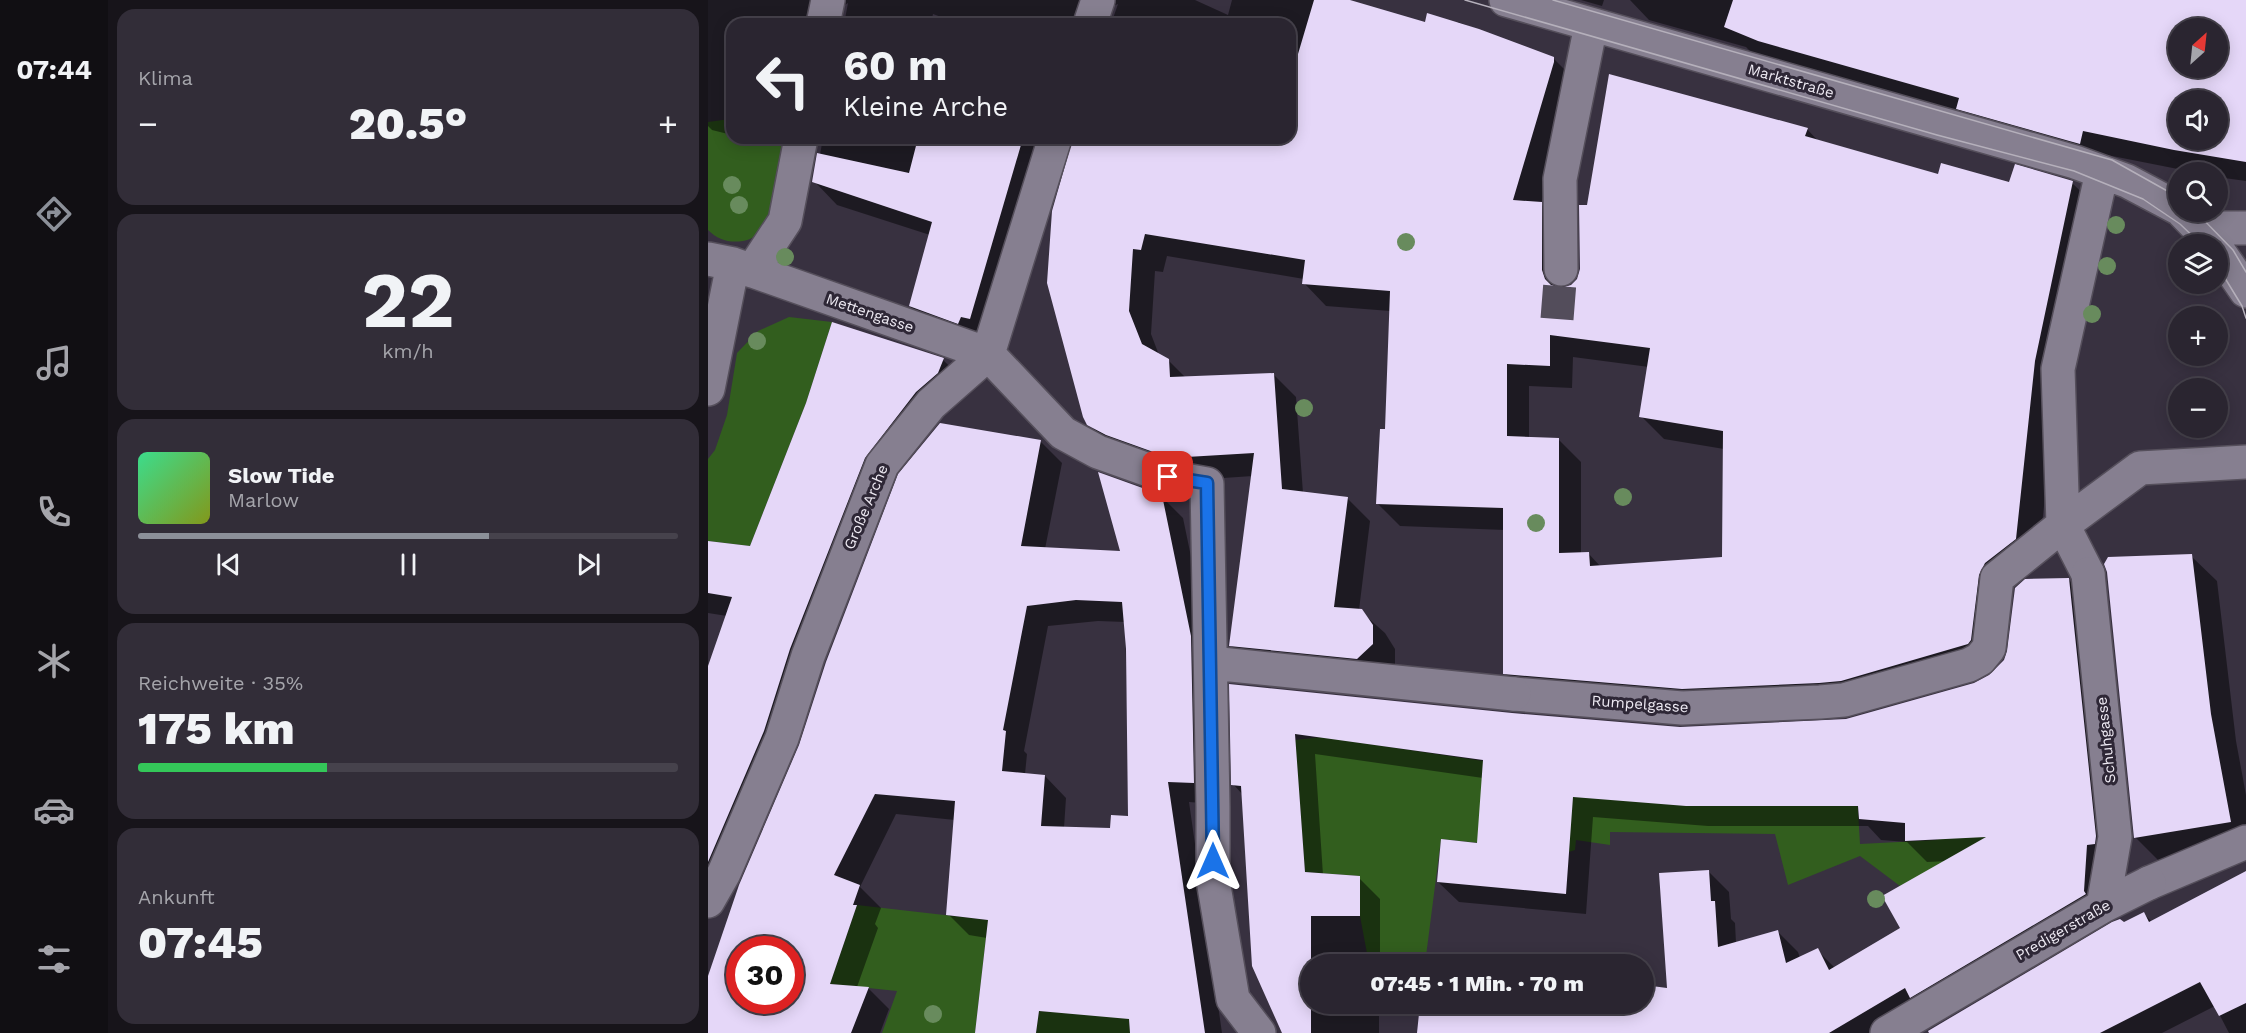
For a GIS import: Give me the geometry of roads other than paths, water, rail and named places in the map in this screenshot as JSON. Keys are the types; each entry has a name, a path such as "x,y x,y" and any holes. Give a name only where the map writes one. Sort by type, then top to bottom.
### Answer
{"street":[{"path":"825,18 828,0"},
{"path":"1092,18 1098,0"},
{"name":"Marktstraße","path":"1506,0 1589,30 2089,167 2127,181 2168,203"},
{"path":"1561,269 1560,179 1589,30"},
{"path":"708,388 731,265 785,221 800,144"},
{"path":"1053,144 988,354 1063,432 1098,452 1168,477 1207,483 1213,880 1233,999 1259,1033"},
{"path":"2063,525 2058,369 2089,167"},
{"path":"2192,222 2204,234"},
{"path":"2213,234 2213,228 2246,228"},
{"name":"Mettengasse","path":"731,265 988,354"},
{"path":"2228,266 2246,291"},
{"name":"Große Arche","path":"708,901 724,873 782,738 808,656 882,465 931,404 988,354"},
{"path":"2063,525 2140,468 2246,462"},
{"name":"Schuhgasse","path":"2063,525 2088,573 2115,837 2103,906"},
{"name":"Rumpelgasse","path":"1211,663 1514,694 1682,708 1844,700 1969,665 1980,659 1989,648 1994,584 2063,525"},
{"name":"Predigerstraße","path":"1887,1033 2103,906 2149,883 2246,842"}],"tunnel":[{"path":"1557,319 1561,269"}],"tram line":[{"path":"1465,0 1937,135 2074,171 2143,199 2180,224 2190,234"},
{"path":"1553,0 2112,160 2168,191"},
{"path":"2206,222 2233,250 2246,272"},
{"path":"2228,283 2242,306 2246,318"}]}
